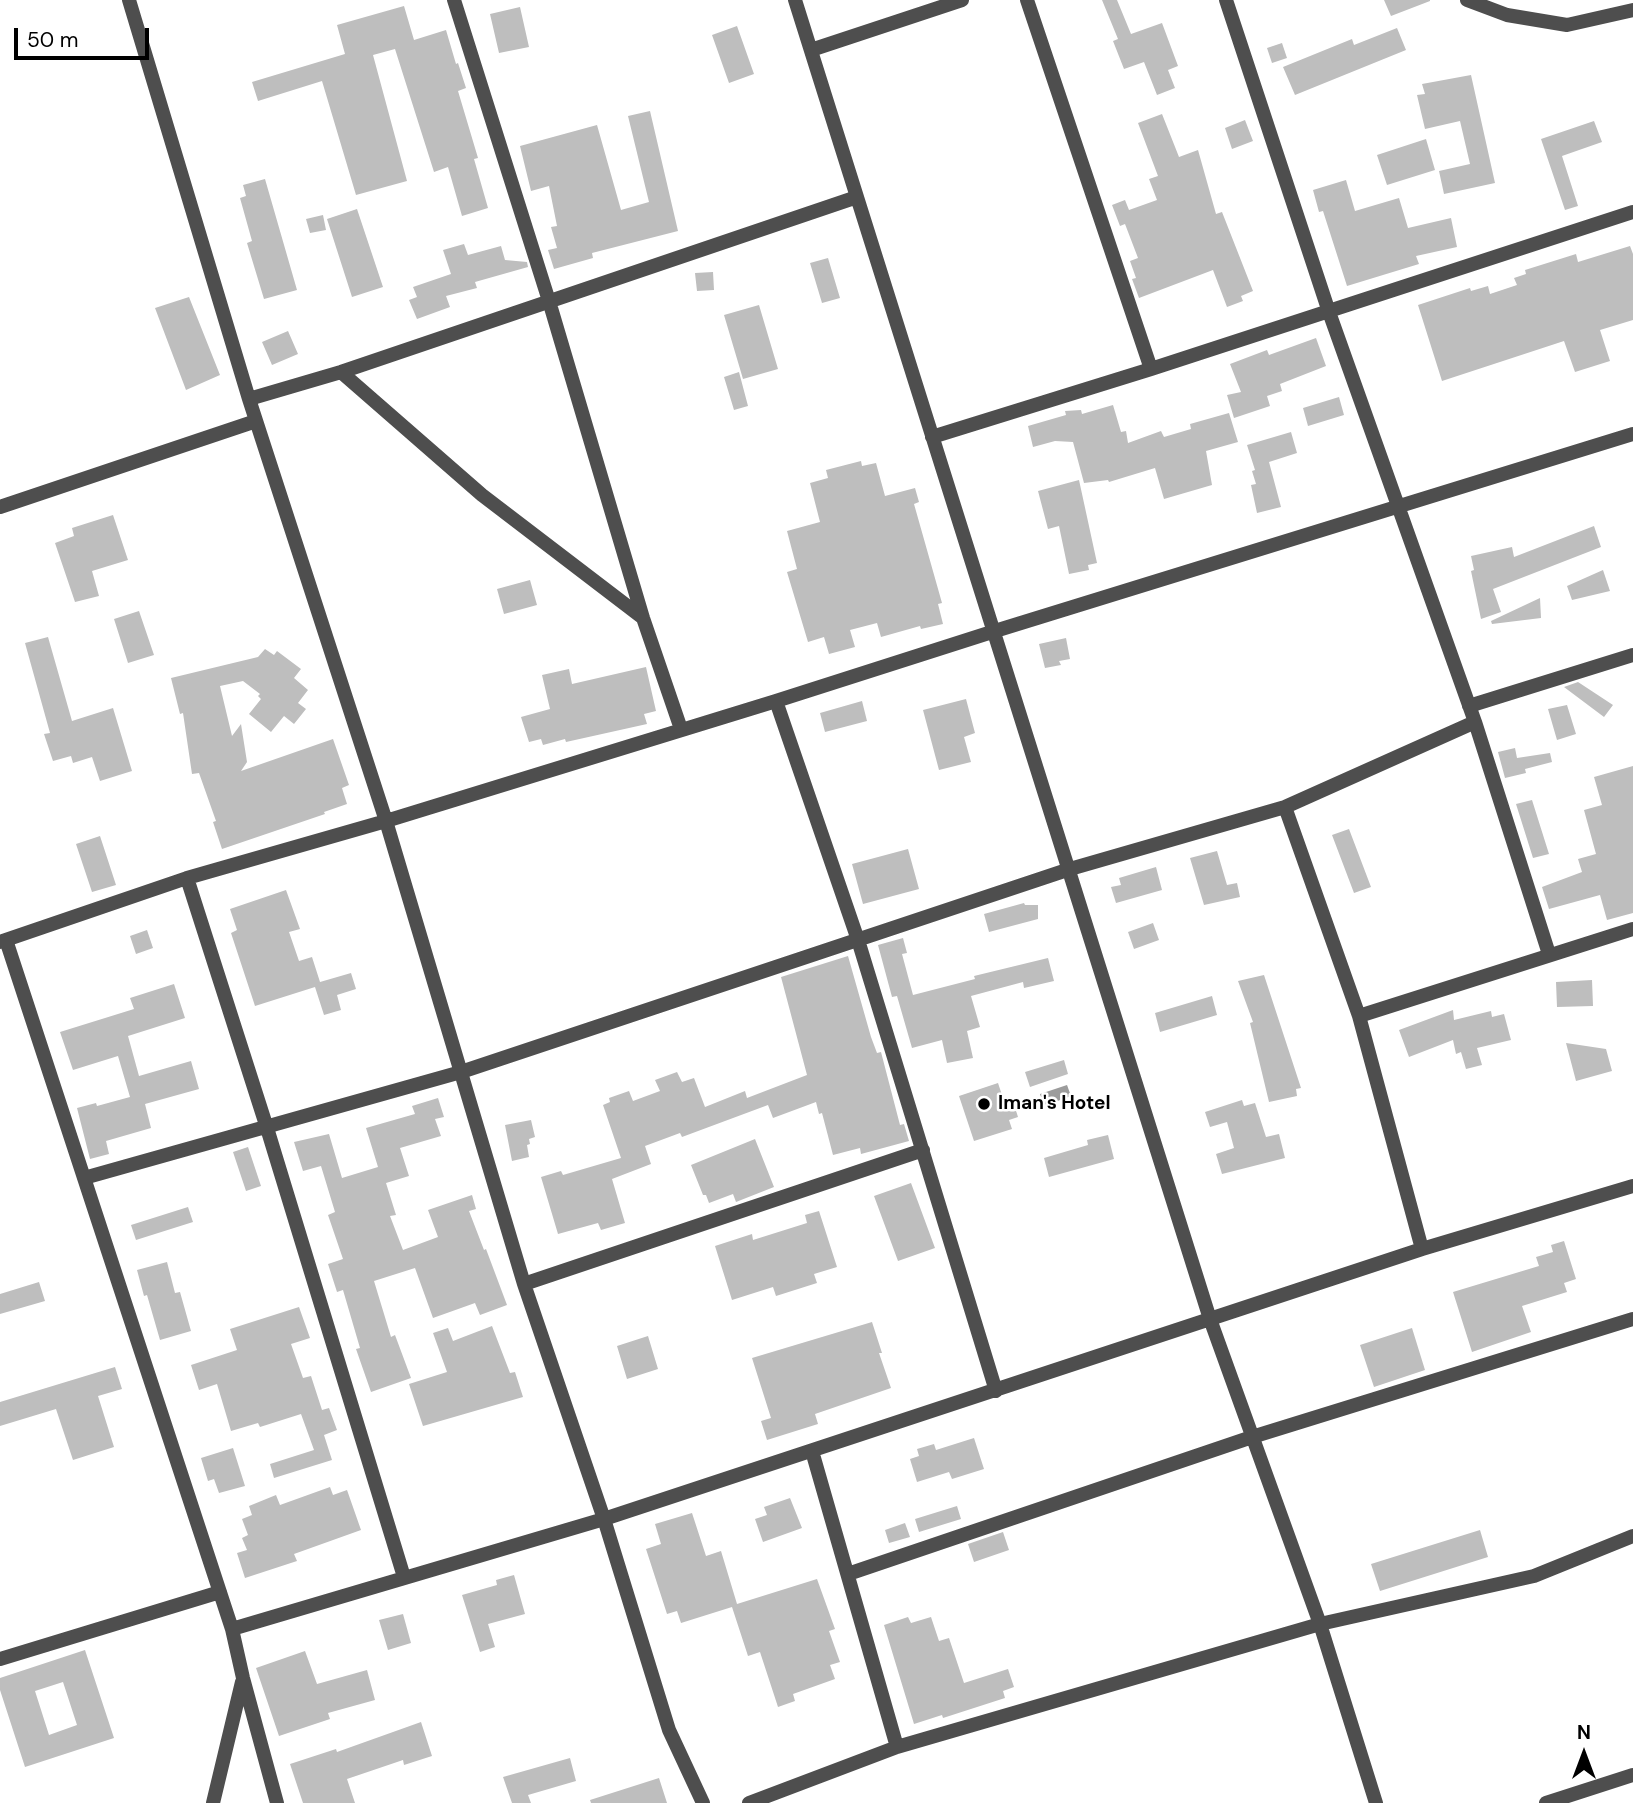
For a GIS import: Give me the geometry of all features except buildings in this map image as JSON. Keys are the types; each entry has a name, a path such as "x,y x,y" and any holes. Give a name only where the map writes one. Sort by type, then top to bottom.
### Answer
{"street":[{"path":"130,0 249,399 386,821 524,1284 604,1519 668,1730 703,1803"},
{"path":"454,0 549,301 643,618 681,729"},
{"path":"795,0 1210,1319 1320,1624 1376,1803"},
{"path":"811,50 962,0"},
{"path":"1027,0 1151,369"},
{"path":"1226,0 1329,312 1475,722 1549,954"},
{"path":"1467,0 1507,15 1567,25 1633,10"},
{"path":"249,399 341,372 857,197"},
{"path":"932,437 1329,312 1633,212"},
{"path":"341,372 482,495 643,618"},
{"path":"0,507 257,421"},
{"path":"277,1803 232,1629 3,941 187,878 386,821 1633,434"},
{"path":"1469,706 1633,655"},
{"path":"776,701 858,940 996,1391"},
{"path":"84,1178 461,1072 1070,869 1285,807 1475,722"},
{"path":"1285,807 1359,1016 1422,1249"},
{"path":"187,878 267,1128 404,1577"},
{"path":"1359,1016 1633,929"},
{"path":"524,1284 923,1150"},
{"path":"232,1629 604,1519 1422,1249 1633,1186"},
{"path":"848,1574 1252,1437 1633,1319"},
{"path":"812,1451 897,1747"},
{"path":"749,1803 897,1747 1320,1624 1534,1576 1633,1536"},
{"path":"0,1659 220,1592"},
{"path":"213,1803 243,1678"},
{"path":"1546,1803 1633,1775"}],"shaded area":[{"path":"1067,1085 1071,1096 1044,1106 1040,1094"}],"place":[{"name":"Iman's Hotel","path":"984,1104"}]}
